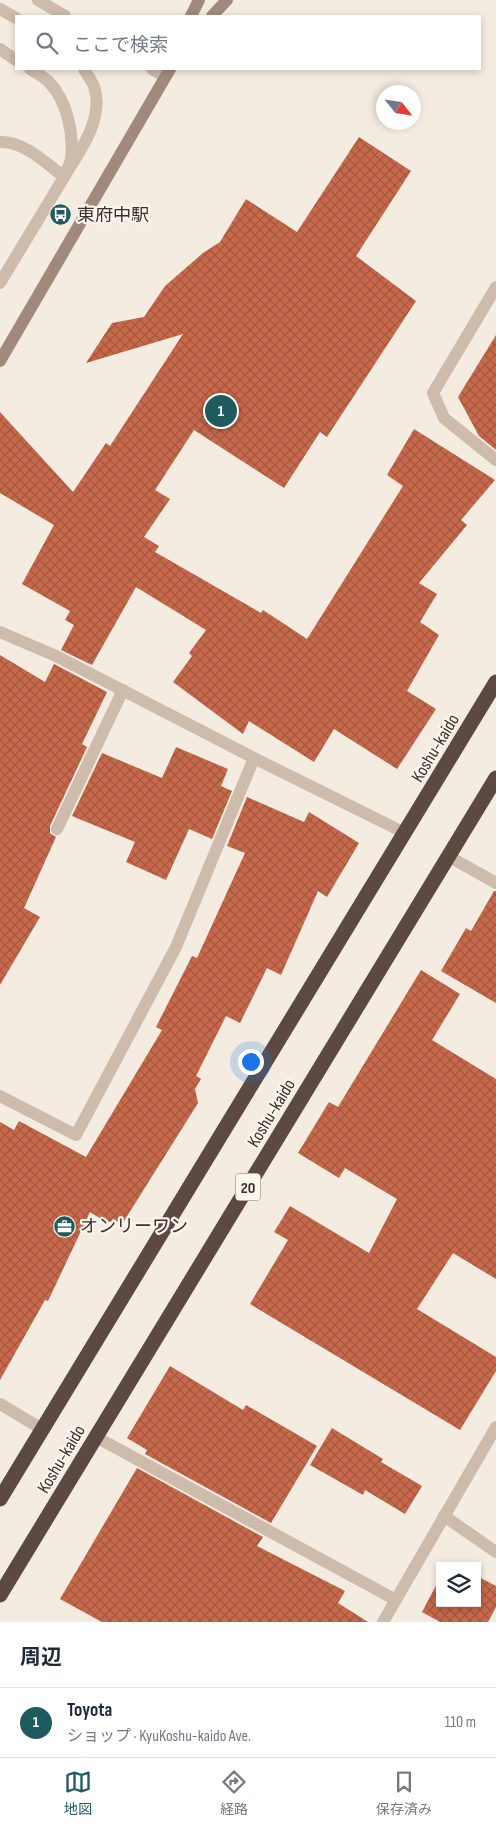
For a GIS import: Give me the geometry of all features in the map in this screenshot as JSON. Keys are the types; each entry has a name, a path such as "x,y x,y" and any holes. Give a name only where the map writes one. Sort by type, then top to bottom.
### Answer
{"highway":[{"name":"Koshu-kaido","path":"0,1499 496,682"},
{"name":"Koshu-kaido","path":"0,1595 496,778"}],"main road":[{"path":"191,15 198,0"},
{"path":"213,15 227,0"},
{"path":"0,361 168,71"}],"street":[{"path":"38,0 63,15"},
{"path":"0,8 15,17"},
{"path":"0,49 15,59"},
{"path":"32,70 48,80 59,93 67,113 71,135 71,160 64,177"},
{"path":"0,283 87,137 96,114 95,89 85,70"},
{"path":"0,142 10,141 23,147 64,177"},
{"path":"496,287 433,392 444,418 496,460"},
{"path":"0,632 56,656 405,833"},
{"path":"57,828 123,690"},
{"path":"0,1096 76,1135 176,947 254,758"},
{"path":"448,856 496,883"},
{"path":"0,1404 42,1429"},
{"path":"383,1622 496,1427"},
{"path":"96,1437 396,1600"},
{"path":"444,1516 496,1552"}],"building":[{"path":"359,137 411,171 356,256 416,301 327,437 320,432 284,488 194,430 155,490 170,499 144,537 159,546 155,552 261,613 263,610 307,639 403,486 387,475 414,429 495,480 461,520 467,525 419,583 437,594 420,622 439,635 407,691 436,709 397,769 334,729 314,762 249,721 243,734 173,682 192,656 189,653 206,630 136,587 92,665 61,650 74,625 65,620 70,611 22,584 54,525 0,493 0,412 73,492 106,443 110,446 183,334 86,363 112,323 144,317 165,286 203,253 220,242 246,199 297,232"},
{"path":"496,335 496,450 479,436 458,397"},
{"path":"0,655 45,682 54,664 107,692 82,744 87,747 50,826 50,833 56,837 24,908 40,917 0,985"},
{"path":"176,747 228,769 221,786 232,791 212,839 189,829 166,880 126,862 135,842 72,816 102,753 162,778"},
{"path":"247,797 304,822 309,812 359,843 327,897 318,891 281,975 267,968 240,1023 226,1016 196,1076 201,1079 195,1089 198,1103 124,1221 106,1222 90,1212 48,1301 45,1300 0,1380 0,1122 14,1130 19,1121 86,1157 162,1030 156,1027 192,956 197,958 245,853 227,846"},
{"path":"494,891 496,891 496,1003 441,971 466,928 471,931"},
{"path":"421,970 460,994 432,1040 496,1079 496,1279 453,1253 417,1309 496,1357 496,1371 460,1430 250,1304 288,1240 274,1232 290,1206 369,1253 397,1199 345,1168 339,1178 298,1153 329,1102 338,1107"},
{"path":"170,1366 243,1410 246,1405 317,1446 271,1523 145,1454 147,1450 127,1438"},
{"path":"332,1428 383,1459 381,1462 422,1486 405,1514 365,1490 363,1495 310,1465"},
{"path":"137,1468 263,1537 257,1546 345,1591 338,1603 368,1622 102,1622 60,1599"},
{"path":"481,1578 496,1586 496,1607 488,1622 440,1622 422,1612 436,1586 436,1607 481,1607"}],"place":[{"name":"東府中駅","path":"61,215"},
{"name":"Toyota","path":"221,411"},
{"name":"オンリーワン","path":"64,1226"}]}
